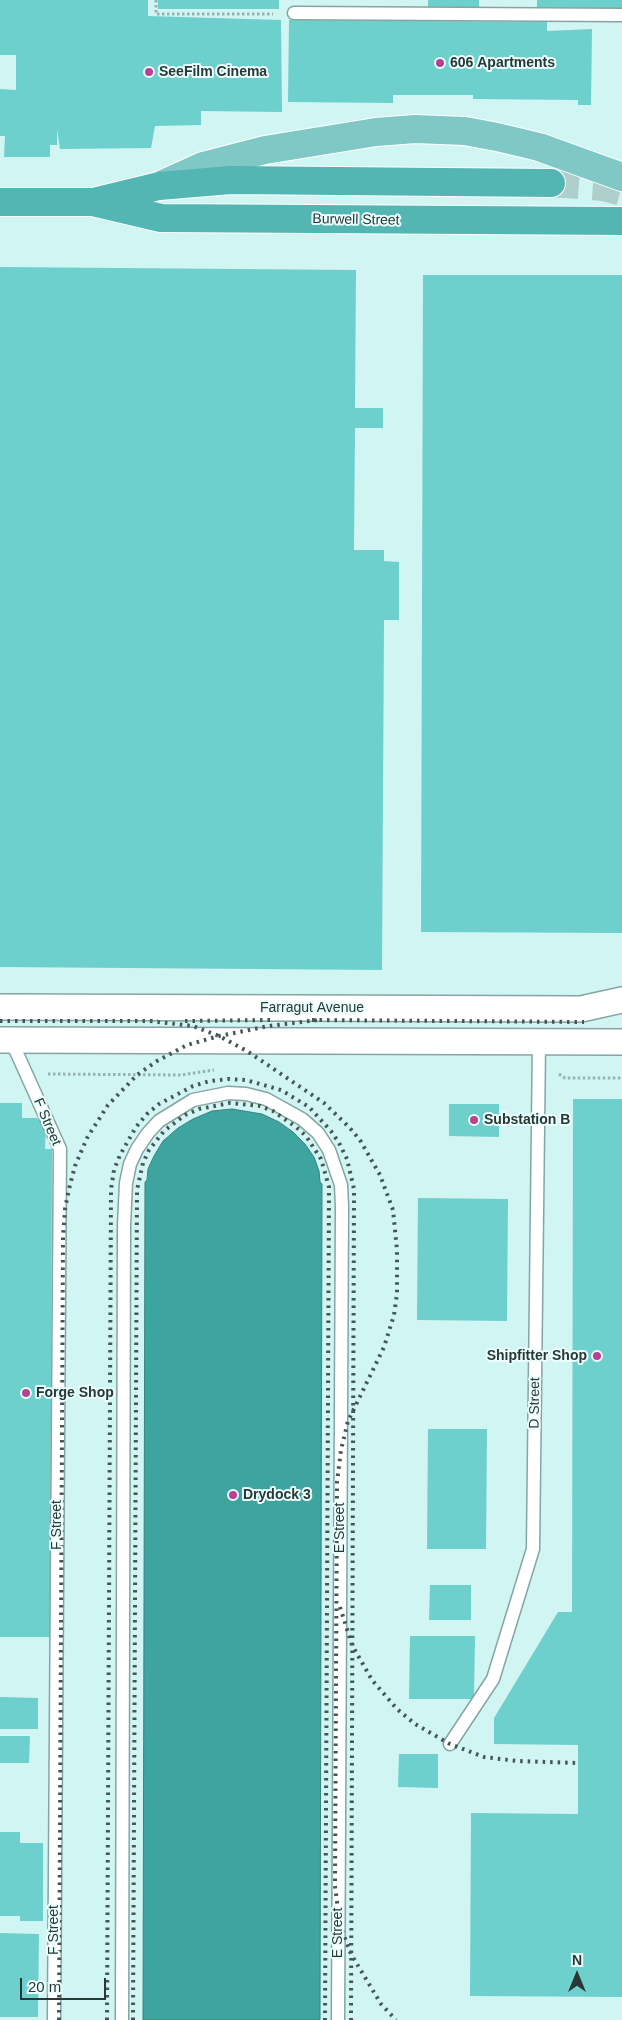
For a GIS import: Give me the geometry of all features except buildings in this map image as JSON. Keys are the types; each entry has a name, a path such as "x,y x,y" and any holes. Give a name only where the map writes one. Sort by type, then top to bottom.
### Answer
{"highway":[{"name":"Burwell Street","path":"93,202 159,186 231,180 551,183"},
{"name":"Burwell Street","path":"0,202 93,202 160,218 622,221"}],"main road":[{"name":"Burwell Street","path":"159,186 203,166 265,150 376,132 415,129 465,131 498,137 539,147 622,177"}],"street":[{"name":"Farragut Avenue","path":"0,1007 581,1009 622,1000"},
{"path":"5,1040 539,1053 622,1042"}],"lane":[{"path":"294,13 622,15"},
{"name":"F Street","path":"5,1040 26,1074 60,1149 54,2020"},
{"name":"D Street","path":"450,1744 493,1680 534,1550 539,1053"},
{"name":"E Street","path":"121,2020 124,1225 126,1183 130,1164 137,1149 159,1121 193,1100 210,1095 237,1093 266,1099 302,1119 318,1133 329,1150 341,1184 338,2020"}],"path":[{"path":"156,0 156,14 294,13"},
{"path":"539,1053 565,1078 622,1078"},
{"path":"26,1074 181,1075 218,1070"}],"water":[{"name":"Drydock 3","path":"232,1109 262,1114 279,1122 293,1132 314,1157 322,1184 320,2020 143,2020 145,1182 148,1169 163,1141 178,1128 212,1111"}],"tunnel":[{"path":"551,183 603,187 622,192"}],"railway":[{"path":"185,1021 272,1020"},
{"path":"312,1020 584,1022"},
{"path":"59,2020 63,1237 69,1189 75,1166 87,1138 108,1105 137,1075 157,1061 187,1045 219,1036 269,1026 318,1020"},
{"path":"0,1021 158,1021"},
{"path":"150,1021 193,1026 219,1036 247,1051 324,1103 360,1140 380,1175 393,1210 397,1250 397,1294 394,1315 384,1347 348,1421 341,1450 337,1482 335,1886 340,1925 351,1954 381,2004 396,2020"},
{"path":"107,2020 111,1189 114,1170 120,1155 136,1127 147,1114 159,1104 193,1086 210,1081 228,1079 246,1080 281,1090 309,1107 331,1131 339,1143 347,1159 354,1189 351,2020"},
{"path":"133,2020 137,1190 143,1163 149,1150 164,1131 185,1115 199,1109 230,1103 260,1106 273,1111 296,1127 306,1136 321,1159 329,1187 325,2020"},
{"path":"340,1607 352,1645 372,1680 397,1709 415,1724 450,1744 484,1757 517,1761 578,1763"}],"place":[{"name":"606 Apartments","path":"440,63"},
{"name":"SeeFilm Cinema","path":"149,72"},
{"name":"Substation B","path":"474,1120"},
{"name":"Shipfitter Shop","path":"597,1356"},
{"name":"Forge Shop","path":"26,1393"},
{"name":"Drydock 3","path":"233,1495"}]}
